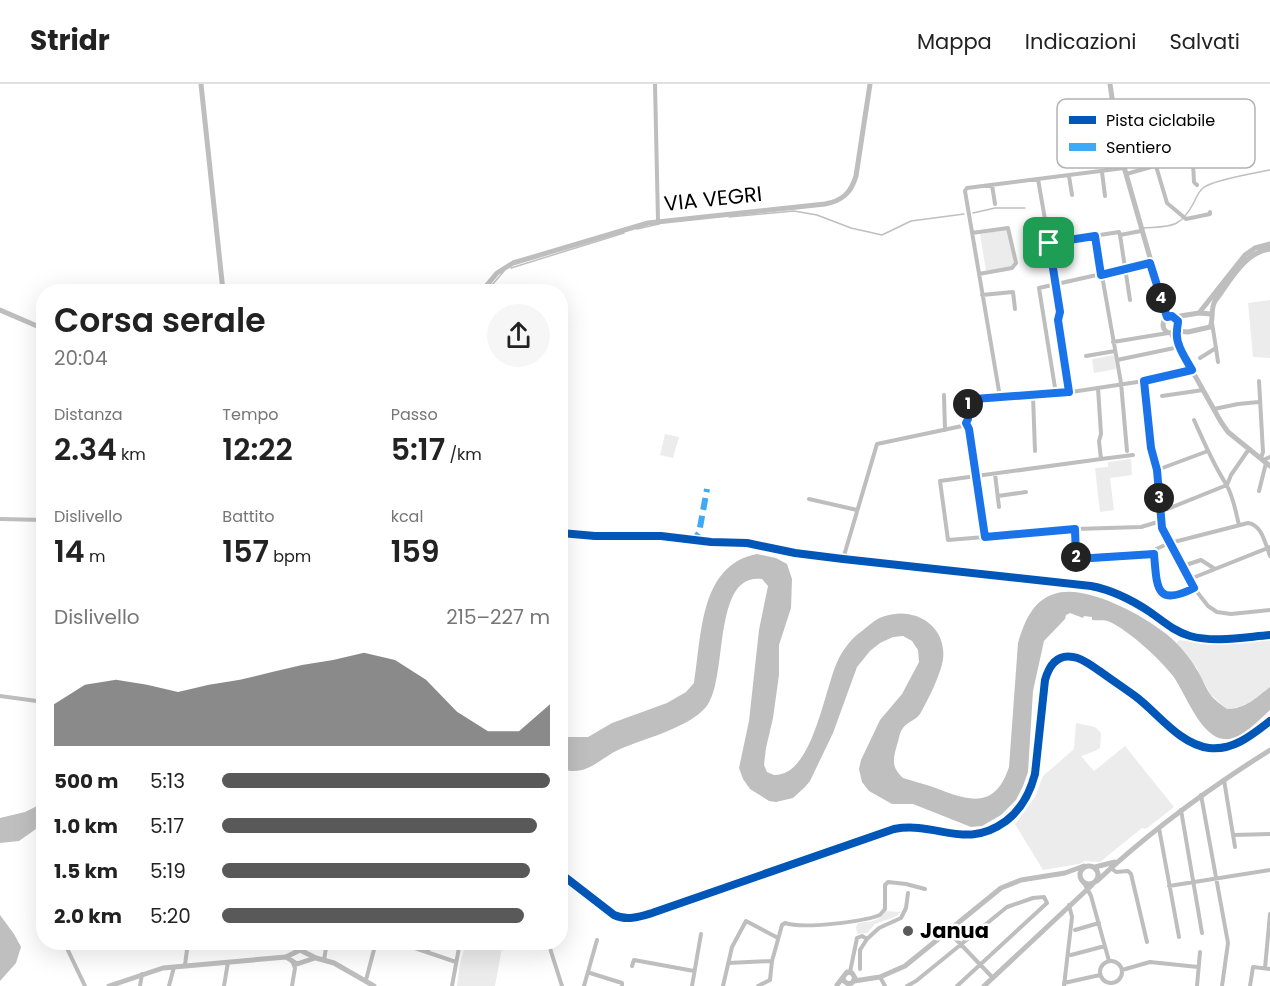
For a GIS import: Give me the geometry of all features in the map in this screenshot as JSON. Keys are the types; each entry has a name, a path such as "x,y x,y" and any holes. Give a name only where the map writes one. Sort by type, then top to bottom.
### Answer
{"street":[{"path":"201,84 222,284"},
{"path":"655,84 658,221"},
{"name":"VIA VEGRI","path":"488,284 497,273 513,263 633,226 658,221 825,204 841,199 850,191 856,176 870,84"},
{"path":"1110,84 1112,99"},
{"path":"1124,168 1167,317"},
{"path":"1000,397 965,194 967,188 1143,168"},
{"path":"1157,168 1165,200 1185,218 1210,214 1210,212"},
{"path":"1193,168 1194,181 1197,185"},
{"path":"1102,172 1105,196"},
{"path":"1069,176 1071,195"},
{"path":"1038,179 1060,312 1058,320 1069,392"},
{"path":"992,185 995,204"},
{"path":"972,233 1008,228 1016,263 1012,268 979,274"},
{"path":"1049,243 1119,232 1120,235 1141,231"},
{"path":"1120,235 1130,300"},
{"path":"1095,236 1121,384 1127,451"},
{"path":"1199,313 1245,255 1255,248 1270,244"},
{"path":"1218,362 1211,314 1215,302 1242,265 1254,254 1270,249"},
{"path":"1056,394 1040,288 1150,263"},
{"path":"982,296 1012,292 1015,309"},
{"path":"0,310 36,326"},
{"path":"1167,317 1199,313 1211,314"},
{"path":"1156,334 1167,317"},
{"path":"1172,332 1179,323 1174,317"},
{"path":"1113,342 1156,334 1207,329 1212,323"},
{"path":"1162,327 1172,332 1228,432 1266,465"},
{"path":"1207,329 1215,339"},
{"path":"1179,346 1181,337 1188,332"},
{"path":"1117,360 1179,346"},
{"path":"1200,358 1216,348"},
{"path":"1086,357 1115,351"},
{"path":"985,537 977,476 966,423 969,402 974,399 1056,394 1098,388 1192,370"},
{"path":"1144,381 1151,448 1157,470 1162,528 1194,588 1208,606 1218,612 1231,614 1270,610"},
{"path":"1259,381 1263,452 1266,465"},
{"path":"1098,388 1101,459"},
{"path":"1162,396 1203,390"},
{"path":"944,394 945,430"},
{"path":"1033,396 1035,451"},
{"path":"1214,409 1259,402"},
{"path":"1194,420 1208,452 1227,485 1239,525"},
{"path":"843,559 877,444 962,426 966,423"},
{"path":"1160,512 1227,485 1231,475 1249,449"},
{"path":"1157,470 1208,452"},
{"path":"1133,455 940,481 948,540 1075,529 1141,527 1161,521"},
{"path":"1259,491 1270,457"},
{"path":"995,474 999,507"},
{"path":"998,496 1026,492"},
{"path":"809,499 857,510"},
{"path":"0,519 36,520"},
{"path":"1194,588 1174,596 1161,592 1157,585 1154,554 1156,549 1170,543 1239,525 1254,524 1269,548 1270,556"},
{"path":"1075,529 1076,559 1154,554"},
{"path":"1190,579 1269,548"},
{"path":"1183,566 1201,560 1215,569"},
{"path":"0,696 36,701"},
{"path":"984,986 1072,903 1159,827 1224,779 1270,750"},
{"path":"1224,779 1235,847"},
{"path":"1201,795 1228,943 1222,986"},
{"path":"1181,809 1202,933"},
{"path":"1159,827 1179,937"},
{"path":"1233,835 1270,834"},
{"path":"836,985 853,978 880,977 905,966 1001,888 1021,880 1066,873 1084,866 1110,865 1122,858"},
{"path":"1084,866 1081,871 1082,888 1072,903 1064,985 1100,975"},
{"path":"1091,896 1098,875 1095,867"},
{"path":"1111,868 1116,872 1128,871 1131,874 1147,942"},
{"path":"1169,886 1270,870"},
{"path":"1066,873 1095,883"},
{"path":"1082,880 1091,896 1109,961"},
{"path":"758,986 770,980 772,961 782,925 857,921 880,915 885,909 885,885 888,882 925,889"},
{"path":"860,969 860,950 867,939 879,928 901,918 906,908 908,893"},
{"path":"1072,903 1085,894 1091,896"},
{"path":"907,986 1007,907 1044,897 1047,903 957,986"},
{"path":"1250,986 1253,967 1267,969 1270,914"},
{"path":"723,986 732,947 746,921 778,938"},
{"path":"1076,930 1099,923"},
{"path":"948,931 993,978"},
{"path":"692,986 701,934"},
{"path":"853,978 857,938 862,936 867,939"},
{"path":"584,986 597,940"},
{"path":"1071,955 1105,946"},
{"path":"68,950 86,986"},
{"path":"185,965 187,950"},
{"path":"296,950 291,957 297,964"},
{"path":"109,986 174,966 286,957 298,950 348,970 374,986"},
{"path":"324,960 326,950"},
{"path":"366,980 374,950"},
{"path":"422,950 456,962"},
{"path":"452,986 458,950"},
{"path":"551,950 562,986"},
{"path":"292,986 297,964 306,957 304,952"},
{"path":"1197,986 1200,952"},
{"path":"647,963 648,954"},
{"path":"286,957 297,964 316,958"},
{"path":"632,966 634,960 694,972"},
{"path":"224,986 228,961"},
{"path":"728,963 772,961"},
{"path":"1109,961 1116,962 1122,970 1120,979 1115,984 1107,983 1100,975 1102,964 1109,961"},
{"path":"1122,970 1150,963 1198,967"},
{"path":"170,986 174,966"},
{"path":"590,973 617,984 622,983 622,986"},
{"path":"836,985 845,973 853,978"},
{"path":"140,986 142,974"},
{"path":"880,977 885,986"},
{"path":"843,978 845,983 853,978"}],"shaded area":[{"path":"1008,231 1014,263 1012,267 986,271 980,234"},
{"path":"1270,300 1270,358 1253,357 1248,303"},
{"path":"1114,355 1116,369 1094,373 1092,359"},
{"path":"665,434 679,437 673,458 660,455"},
{"path":"1131,459 1132,475 1110,478 1114,510 1100,512 1095,468 1108,467 1108,462"},
{"path":"757,554 776,558 787,564 792,579 791,608 779,645 779,675 764,765 767,772 774,775 788,771 799,761 808,746 834,671 846,647 855,636 876,620 896,614 907,614 927,621 940,637 943,659 937,679 920,714 901,732 895,755 895,766 903,778 966,798 987,797 1003,782 1009,767 1018,643 1026,621 1035,607 1046,597 1054,594 1082,593 1132,612 1178,645 1195,666 1208,691 1227,709 1245,705 1270,687 1270,710 1249,729 1236,737 1224,739 1215,736 1200,722 1173,676 1126,631 1110,622 1092,620 1092,617 1084,616 1083,618 1070,613 1044,641 1033,691 1028,772 1023,786 1016,800 1001,815 982,826 971,827 913,804 892,804 869,791 862,782 859,769 861,760 880,720 902,694 919,662 918,650 912,641 903,636 893,637 870,651 857,667 833,733 810,781 793,798 776,802 769,801 750,789 739,768 749,721 759,630 768,586 762,579 746,581 735,592 728,609 713,693 706,707 678,727 620,749 586,769 568,771 568,737 588,737 612,723 667,703 686,692 694,683 702,624 707,605 714,587 724,572 738,561"},
{"path":"1270,639 1270,687 1255,699 1227,709 1210,694 1196,667 1176,644 1179,640 1211,645"},
{"path":"1076,723 1095,727 1101,733 1100,748 1081,756 1094,771 1125,746 1174,807 1146,829 1142,828 1100,862 1085,861 1043,870 1015,824 1035,797 1043,776 1074,749"},
{"path":"36,806 36,829 19,841 0,843 0,818 25,812"},
{"path":"886,911 901,912 897,916 875,924 867,933 857,934 858,923 878,919"},
{"path":"0,915 21,947 16,963 0,981"},
{"path":"464,950 502,950 495,986 457,986"}],"waterway":[{"path":"1143,228 1173,225 1178,222 1188,212 1200,191 1208,185 1270,170"},
{"path":"973,213 995,208 1025,208"},
{"path":"729,217 794,211 817,215 851,228 882,235 911,221 964,214"},
{"path":"637,229 659,224"},
{"path":"511,268 624,233"},
{"path":"493,284 504,271"}],"marked path":[{"path":"689,539 695,538 699,533 707,489"}],"cycle path":[{"path":"568,534 661,536 711,542 747,543 795,553 1091,586 1129,600 1174,629 1190,636 1220,639 1270,635"},
{"path":"568,879 614,915 633,918 894,829 924,829 964,835 991,830 1017,811 1031,788 1035,774 1045,680 1051,666 1062,657 1077,658 1088,663 1144,703 1178,734 1198,745 1209,748 1226,747 1249,736 1270,721"}],"place":[{"name":"Janua","path":"908,931"}],"route":[{"path":"1095,236 1101,275 1150,263 1167,317 1172,316 1178,321 1179,326 1176,330 1179,347 1192,370 1144,381 1151,448 1157,470 1162,528 1194,588 1181,595 1164,595 1159,589 1154,554 1076,559 1075,529 985,537 969,429 966,423 967,405 974,399 1069,392 1049,243 1095,236"}]}
